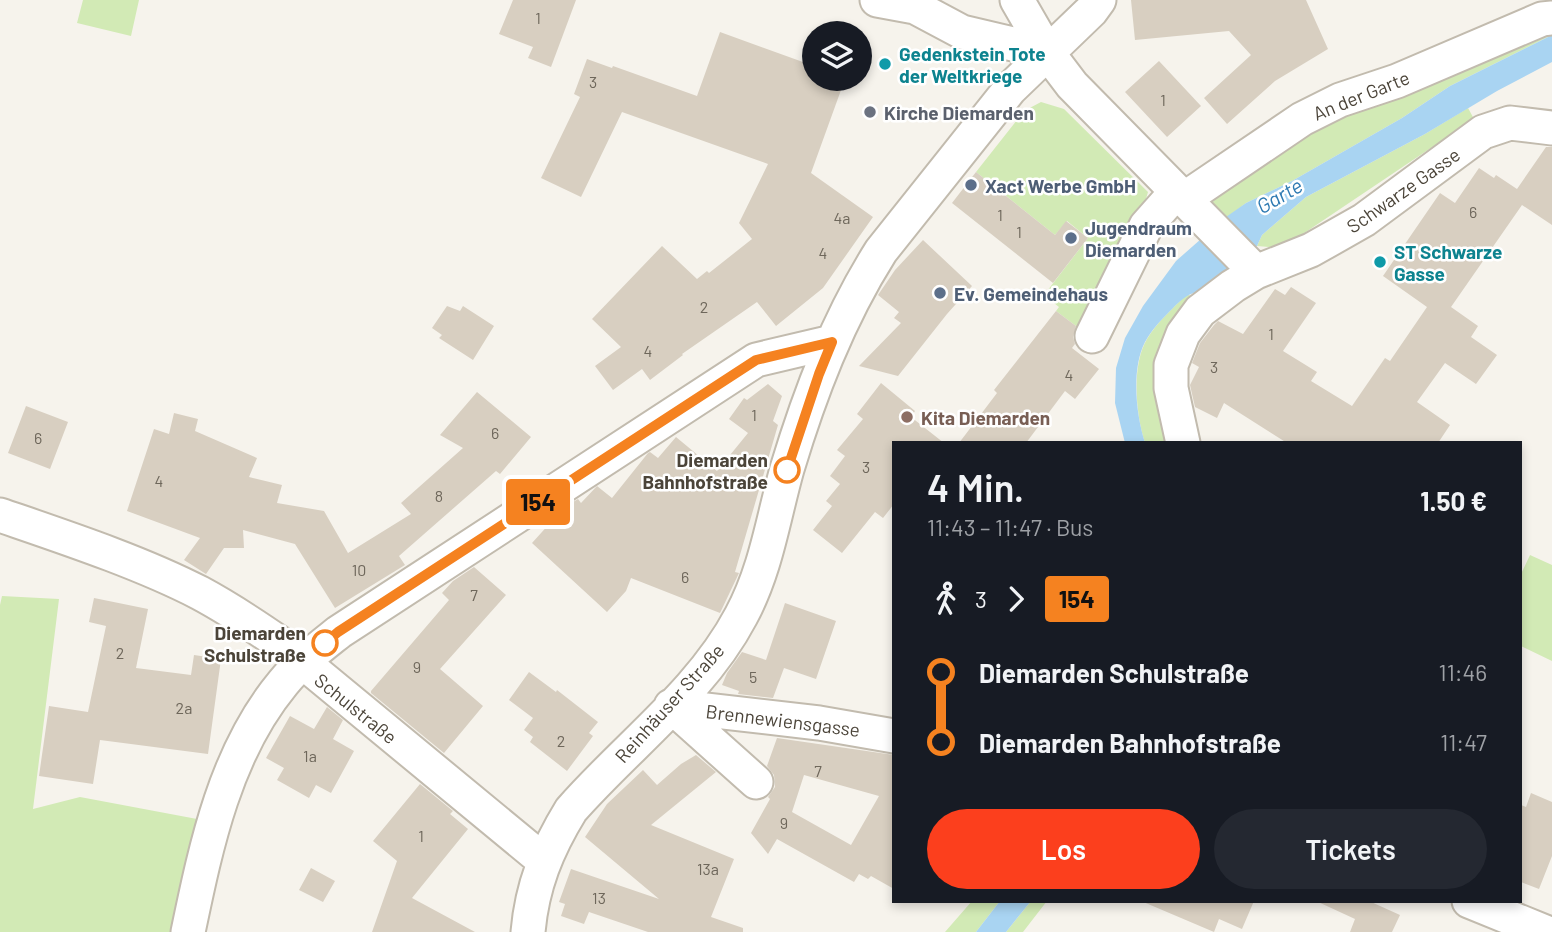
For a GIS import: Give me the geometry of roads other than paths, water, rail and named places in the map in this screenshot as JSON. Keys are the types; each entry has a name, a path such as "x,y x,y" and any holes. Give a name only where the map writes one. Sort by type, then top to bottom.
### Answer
{"street":[{"path":"877,0 915,7 962,32 1047,51"},
{"path":"1017,0 1047,51 1072,85 1248,265"},
{"name":"Reinhäuser Straße","path":"528,932 536,884 544,861 553,839 571,810 713,660 742,615 763,563 787,470 819,374 863,280 881,251 1010,89 1091,11 1099,0"},
{"name":"An der Garte","path":"1092,337 1146,226 1188,203 1302,120 1340,100 1398,80 1542,19 1552,18"},
{"name":"Schwarze Gasse","path":"1183,441 1171,387 1171,365 1177,346 1190,322 1233,286 1248,265 1311,250 1364,220 1483,132 1510,123 1552,128"},
{"path":"188,932 217,810 238,757 269,702 301,663 338,632 756,360 832,342"},
{"name":"Schulstraße","path":"0,515 108,554 197,592 241,617 281,644 544,861"},
{"path":"671,706 756,782"},
{"name":"Brennewiensgasse","path":"671,706 819,723 892,736"},
{"path":"1474,903 1545,932"}],"water":[{"name":"Garte","path":"1552,35 1552,62 1306,197 1262,235 1257,246 1199,291 1176,305 1147,338 1138,365 1137,406 1144,441 1124,441 1115,403 1116,368 1125,338 1143,306 1176,261 1246,203 1292,181 1402,118 1450,86"},
{"path":"998,903 1029,903 1006,932 976,932"}],"place":[{"name":"Gedenkstein Tote der Weltkriege","path":"885,64"},
{"name":"Kirche Diemarden","path":"870,112"},
{"name":"Xact Werbe GmbH","path":"971,185"},
{"name":"Jugendraum Diemarden","path":"1071,238"},
{"name":"ST Schwarze Gasse","path":"1380,262"},
{"name":"Ev. Gemeindehaus","path":"940,293"},
{"name":"Kita Diemarden","path":"907,417"},
{"name":"Diemarden Bahnhofstraße","path":"787,470"},
{"name":"Diemarden Schulstraße","path":"325,643"}]}
